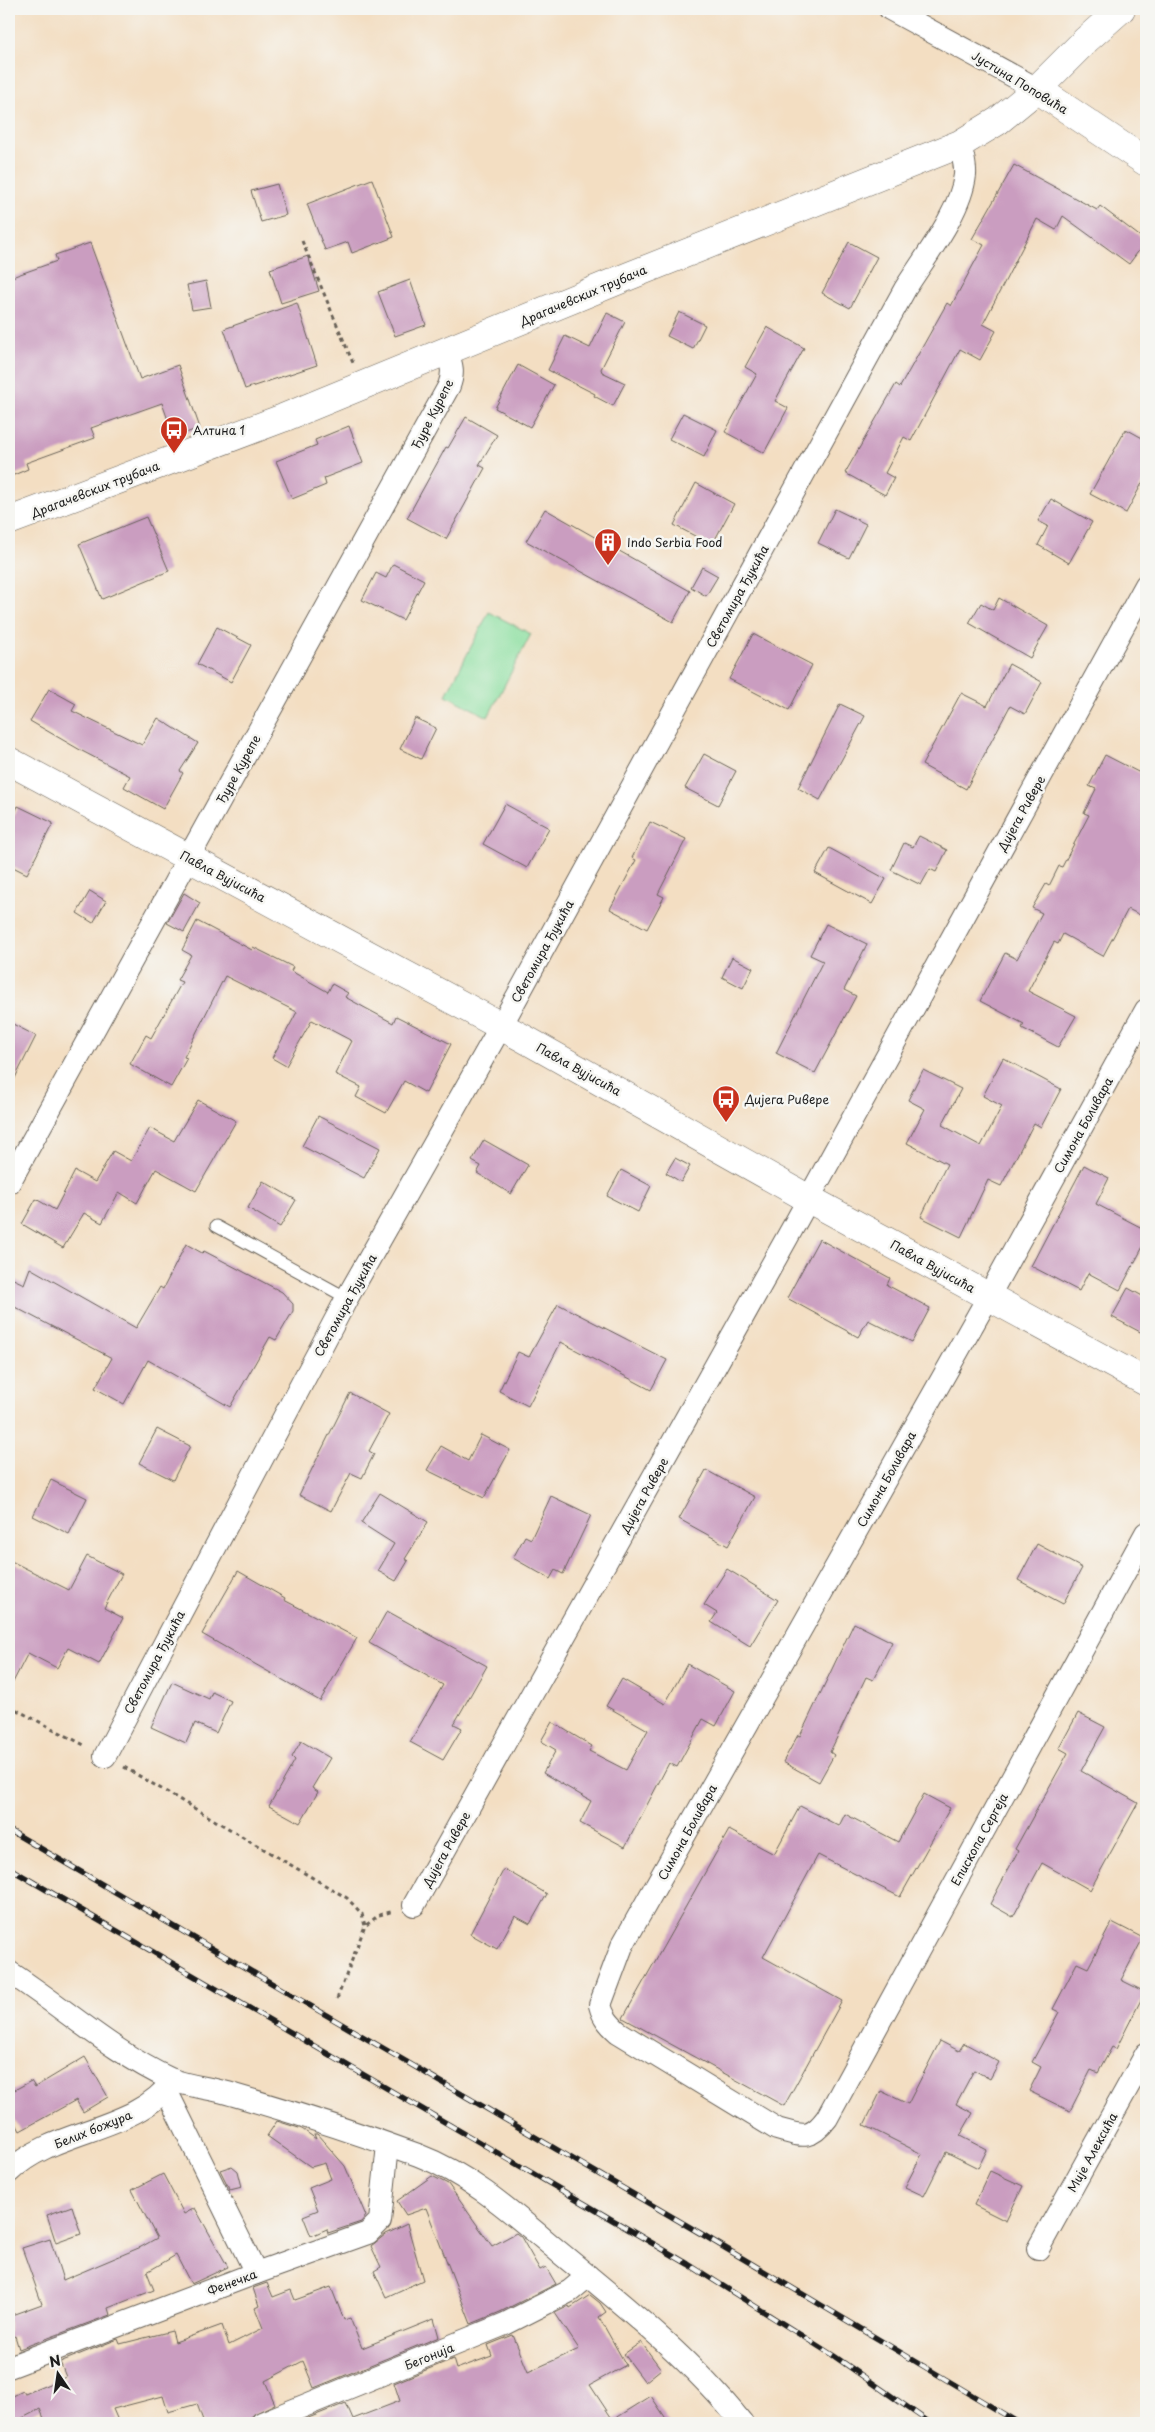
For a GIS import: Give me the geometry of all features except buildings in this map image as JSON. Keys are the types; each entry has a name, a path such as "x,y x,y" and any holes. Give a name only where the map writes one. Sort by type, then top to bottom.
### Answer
{"street":[{"name":"Јустина Поповића","path":"890,9 1037,89 1146,162"},
{"name":"Драгачевских трубача","path":"9,521 283,418 629,276 960,144 998,121 1037,89 1086,40 1121,9"},
{"name":"Светомира Ђукића","path":"105,1756 347,1298 501,1026 905,289 951,214 962,190 965,173 960,144"},
{"name":"Ђуре Курепе","path":"9,1183 449,386 453,376 447,352"},
{"name":"Дијега Ривере","path":"414,1905 809,1198 1146,585"},
{"name":"Павла Вујисића","path":"9,761 501,1026 988,1297 1146,1382"},
{"name":"Симона Боливара","path":"804,2136 777,2129 618,2032 602,2014 600,2005 622,1946 988,1297 1146,1010"},
{"name":"Епископа Сергеја","path":"804,2136 817,2131 827,2118 1146,1533"},
{"path":"9,1972 152,2070 170,2085 256,2273"},
{"name":"Мије Алексића","path":"1038,2249 1146,2054"},
{"path":"170,2085 233,2094 437,2163 499,2203 588,2276 693,2368 731,2419"},
{"name":"Белих божура","path":"9,2172 32,2155 140,2109 170,2085"},
{"name":"Фенечка","path":"9,2367 256,2273 368,2233 380,2221 388,2145"},
{"name":"Бегонија","path":"262,2423 505,2324 562,2296 588,2276"}],"lane":[{"path":"216,1226 347,1298"}],"path":[{"path":"302,241 362,385"},
{"path":"9,1706 105,1756 347,1898 362,1914 365,1926"},
{"path":"337,1999 365,1926 378,1915 414,1905"}],"green space":[{"path":"489,612 531,634 488,717 446,695"}],"railway":[{"path":"9,1830 705,2236 1019,2423"},
{"path":"9,1868 688,2264 834,2356 930,2423"}],"place":[{"name":"Алтина 1","path":"174,454"},
{"name":"Indo Serbia Food","path":"608,566"},
{"name":"Дијега Ривере","path":"726,1123"}]}
